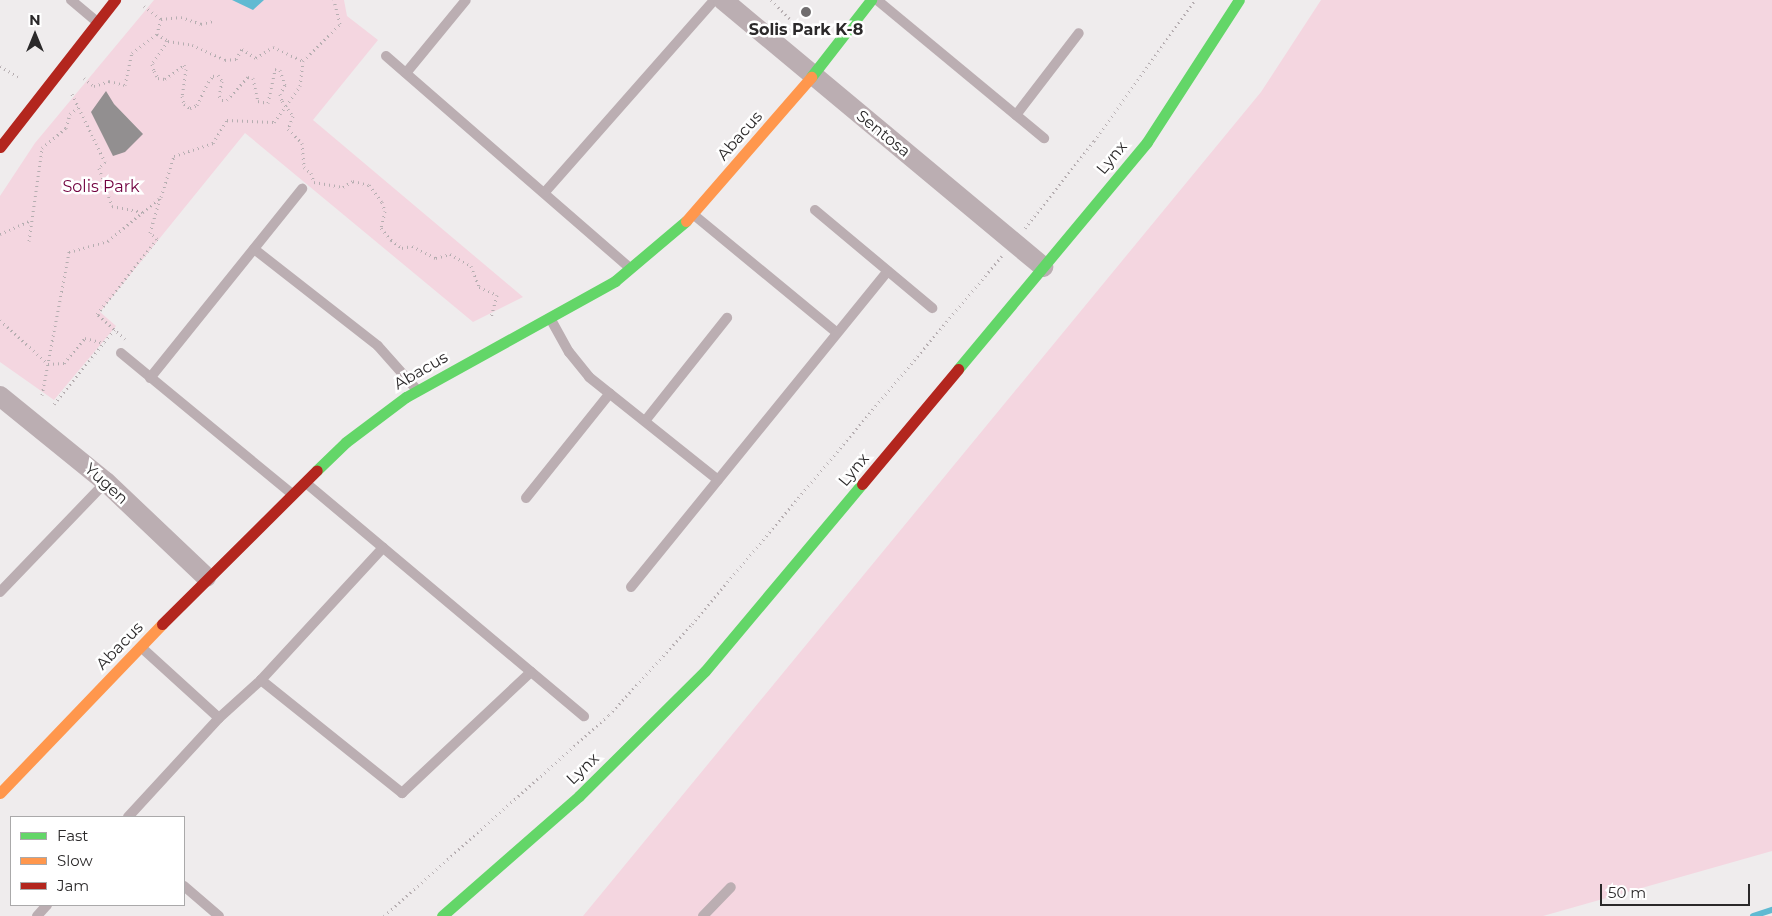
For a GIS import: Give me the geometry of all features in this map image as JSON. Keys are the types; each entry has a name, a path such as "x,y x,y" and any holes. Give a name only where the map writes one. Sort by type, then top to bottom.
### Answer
{"street":[{"path":"0,147 115,0"},
{"name":"Sentosa","path":"723,0 812,76 1044,267"},
{"name":"Abacus","path":"0,793 142,648 206,577 346,442 418,391 615,281 693,215 812,76 871,0"},
{"name":"Lynx","path":"442,916 579,796 705,672 1044,267 1146,142 1240,0"},
{"name":"Yugen","path":"0,396 106,482 206,577"}],"lane":[{"path":"70,0 97,22"},
{"path":"406,73 466,0"},
{"path":"545,192 714,0"},
{"path":"877,0 1044,138"},
{"path":"1016,115 1079,33"},
{"path":"386,56 545,192 630,268"},
{"path":"150,378 302,189"},
{"path":"815,210 932,308"},
{"path":"693,215 837,333"},
{"path":"254,249 378,346 418,391"},
{"path":"631,587 888,271"},
{"path":"550,317 569,352 589,377 718,480"},
{"path":"645,421 727,318"},
{"path":"121,353 293,495"},
{"path":"526,498 610,393"},
{"path":"0,592 106,482"},
{"path":"305,482 584,716"},
{"path":"129,816 219,718 261,680 382,548"},
{"path":"142,648 219,718"},
{"path":"261,680 402,793 531,672"},
{"path":"185,887 219,916"},
{"path":"703,916 731,887"},
{"path":"37,916 46,906"}],"path":[{"path":"121,353 125,337 97,314 157,239 150,233 174,156 213,143 227,120 274,122 300,86 303,61 340,24 334,0"},
{"path":"771,0 808,37"},
{"path":"1029,222 1094,140 1194,0"},
{"path":"144,6 161,19 181,17 200,24 213,21"},
{"path":"84,78 94,86 109,81 125,85 132,53 157,34 161,19"},
{"path":"157,34 168,41 180,42 224,60 236,59 242,49 256,58 273,47 303,61"},
{"path":"168,41 152,64 154,71 158,78 165,79 184,65 186,69 182,96 184,104 190,108 197,105 213,76 218,75 222,82 219,96 222,100 227,100 248,78 253,78 258,101 268,104 275,69 283,75 284,85 280,94 294,116 288,129 302,143 304,167 311,173 314,182 343,187 353,181 369,185 382,202 385,211 381,228 402,248 412,246 436,258 450,254 471,266 480,287 497,296 491,318"},
{"path":"0,66 18,77"},
{"path":"72,94 105,162 99,168 112,206 142,212"},
{"path":"29,241 42,148 66,128 70,114 79,107"},
{"path":"42,395 69,252 108,241 161,197"},
{"path":"0,234 32,220"},
{"path":"384,916 609,715 692,624 993,267"},
{"path":"0,320 48,364 64,363 85,338 104,343"},
{"path":"54,404 115,329"}],"green space":[{"name":"Solis Park","path":"154,0 344,0 347,16 378,40 313,120 523,297 473,322 245,133 100,312 116,326 54,400 0,362 0,196 35,143"},
{"path":"1321,0 1772,0 1772,851 1543,916 583,916 1261,92"}],"water":[{"path":"232,0 264,0 253,10"}],"building":[{"path":"106,91 114,104 143,134 125,152 113,156 91,112"}],"waterway":[{"path":"1753,916 1772,910"}],"traffic: fast":[{"path":"811,77 871,0"},
{"path":"958,369 1147,142 1239,0"},
{"path":"317,470 346,442 406,397 615,281 686,221"},
{"path":"442,916 579,796 705,671 862,484"}],"traffic: slow":[{"path":"686,221 811,77"},
{"path":"0,793 162,624"}],"traffic: jam":[{"path":"0,147 115,0"},
{"path":"862,484 958,369"},
{"path":"162,624 317,470"}],"place":[{"name":"Solis Park K-8","path":"806,12"}]}
